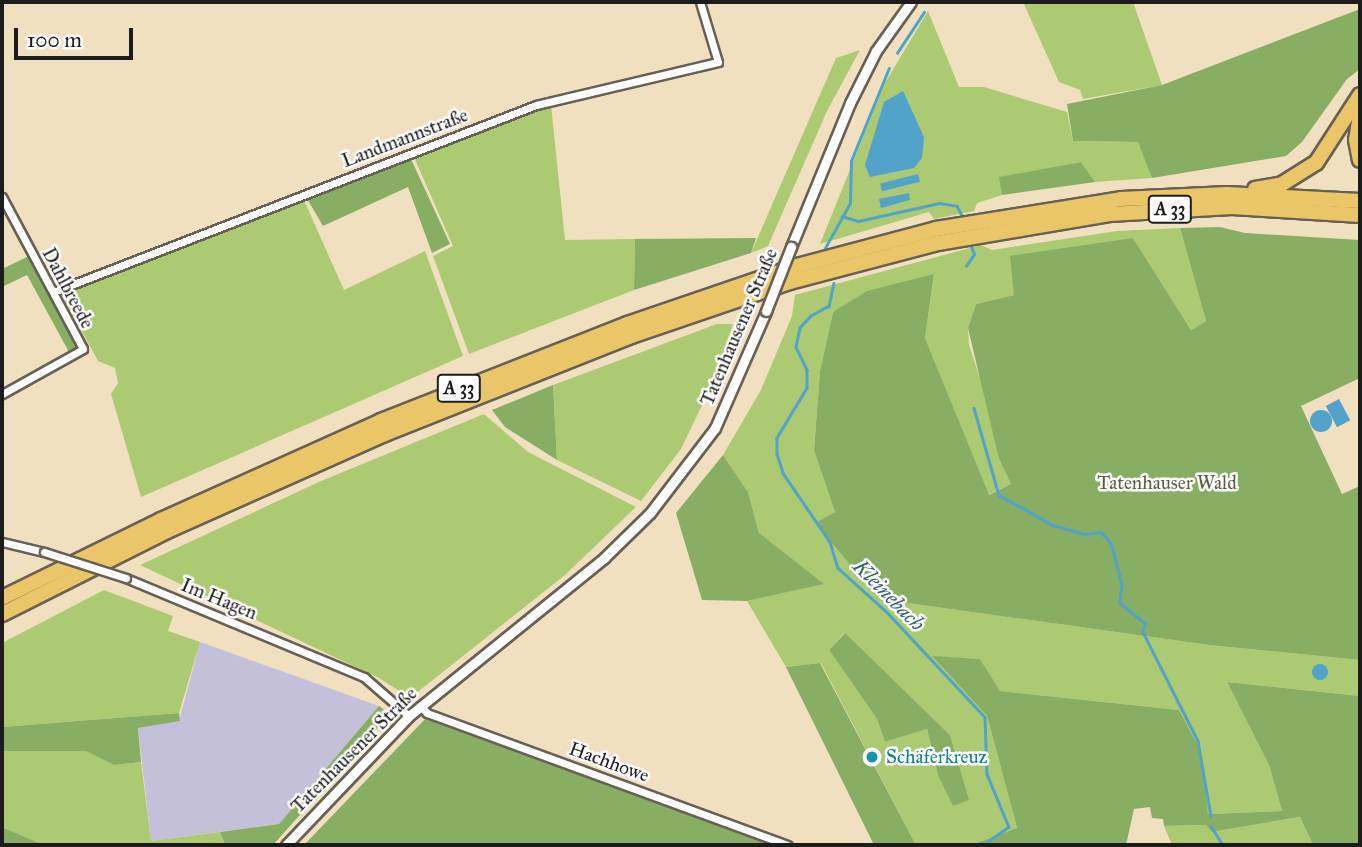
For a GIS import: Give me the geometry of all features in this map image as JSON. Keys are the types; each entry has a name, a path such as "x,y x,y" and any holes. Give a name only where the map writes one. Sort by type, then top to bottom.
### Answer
{"highway":[{"path":"1227,194 1282,184 1299,176 1327,151 1360,95"},
{"path":"1360,115 1356,140 1360,160"},
{"name":"A 33","path":"2,598 272,469 462,387 703,296 937,236 1121,199 1227,194 1360,201"},
{"name":"A 33","path":"980,227 1166,209 1232,207 1360,215"},
{"name":"A 33","path":"2,614 279,479 468,399 707,310 937,236"}],"street":[{"name":"Landmannstraße","path":"53,292 536,105 718,62 700,2"},
{"name":"Tatenhausener Straße","path":"286,845 409,716 604,558 650,513 715,428 766,311 850,103 876,51 911,2"},
{"name":"Dahlbreede","path":"2,197 83,349 2,394"},
{"name":"Im Hagen","path":"2,542 44,552 126,579 364,677 409,716"},
{"name":"Hachhowe","path":"421,706 427,713 788,845"}],"shaded area":[{"path":"200,642 379,706 279,824 151,841 138,728 179,721"}],"green space":[{"path":"1023,2 1133,2 1162,85 1083,99 1080,90 1059,82"},
{"path":"1360,9 1360,69 1347,79 1302,142 1286,156 1152,178 1138,142 1073,141 1067,104 1162,85"},
{"path":"928,11 959,87 984,87 1067,112 1073,141 1139,142 1152,178 1095,182 1081,162 1000,178 1002,195 977,203 974,211 934,219 929,212 820,244 885,83"},
{"path":"860,50 827,111 768,246 751,253 836,58"},
{"path":"551,105 565,240 635,239 634,290 469,354 433,256 453,246 413,155"},
{"path":"411,159 450,244 432,253 408,187 323,226 306,197"},
{"path":"1081,162 1095,182 1002,195 999,177"},
{"path":"303,198 344,290 425,251 463,356 141,497 111,394 118,383 115,368 98,361 62,294"},
{"name":"Tatenhauser Wald","path":"1220,227 1245,233 1360,240 1360,378 1301,406 1342,494 1360,486 1360,660 1209,645 879,599 815,523 835,512 814,450 820,371 833,312 867,291 934,274 925,338 989,495 1011,484 999,459 968,328 976,304 1014,295 1010,256 1133,238 1191,330 1206,321 1180,228"},
{"path":"1180,228 1206,321 1191,330 1133,238 1014,295 976,304 968,328 969,345 990,408 999,459 1011,484 988,495 925,338 934,275 833,312 820,371 814,449 835,512 815,523 879,599 1209,645 1360,660 1360,696 1227,682 1269,765 1282,811 1207,814 1200,749 1179,710 999,691 980,659 933,657 987,716 1017,828 971,845 916,845 821,663 786,667 747,601 823,584 759,533 748,492 723,455 761,390 792,316 795,295 981,245 992,250 1117,231","holes":["844,633 950,735 968,800 938,775 927,729 885,742 877,719 829,650"]},
{"path":"756,238 751,253 634,290 635,239"},
{"path":"29,256 76,347 69,352 27,275 2,287 2,269"},
{"path":"717,324 733,324 719,370 681,449 641,501 557,460 553,385"},
{"path":"553,385 557,460 505,427 492,410"},
{"path":"484,414 528,452 636,507 565,575 410,698 379,678 140,565 321,481"},
{"path":"723,455 748,492 759,533 824,584 747,601 702,600 676,513"},
{"path":"104,590 173,616 168,631 200,642 179,713 2,727 2,643"},
{"path":"845,633 950,735 969,800 953,806 938,775 927,729 885,742 877,719 829,650"},
{"path":"932,656 980,659 1000,691 1179,710 1200,749 1208,814 1282,811 1269,765 1227,682 1360,696 1360,845 1313,845 1300,817 1212,832 1206,825 1164,826 1163,819 1152,818 1150,807 1134,809 1126,845 971,845 1017,828 987,716"},
{"path":"820,663 916,845 874,845 786,667"},
{"path":"379,706 386,711 384,721 273,845 225,845 220,832 279,824"},
{"path":"179,713 180,721 138,728 141,762 114,765 86,751 2,751 2,727"},
{"path":"428,716 770,845 304,845"},
{"path":"2,751 87,751 114,765 141,762 151,841 220,832 225,845 44,845 2,827"},
{"path":"1300,817 1313,845 1172,845 1164,826 1206,825 1213,832"},
{"path":"2,827 44,845 2,845"}],"water":[{"path":"903,91 924,137 922,158 914,168 870,177 865,165 884,102"},
{"path":"918,174 920,182 882,191 880,183"},
{"path":"909,193 910,200 881,208 879,199"},
{"path":"1339,399 1350,420 1337,427 1326,406"},
{"path":"1321,410 1329,413 1332,421 1329,429 1321,432 1313,429 1310,421 1313,413"},
{"path":"1320,664 1326,666 1326,678 1320,680 1314,678 1312,672 1314,666"}],"waterway":[{"name":"Kleinebach","path":"897,53 924,12"},
{"name":"Kleinebach","path":"825,248 850,203 851,161 889,68"},
{"path":"842,216 858,221 939,203 957,206 964,219"},
{"path":"966,266 974,254 969,242"},
{"name":"Kleinebach","path":"834,283 829,306 811,316 800,328 796,347 807,370 807,388 777,438 777,454 783,473 830,542 838,568 886,611 985,717 987,774 1009,827 983,845"},
{"path":"974,408 999,495 1053,525 1084,534 1101,532 1111,543 1122,584 1120,603 1145,623 1143,632 1198,741 1211,816"},
{"path":"1211,826 1223,845"}],"place":[{"name":"Schäferkreuz","path":"872,757"}]}
